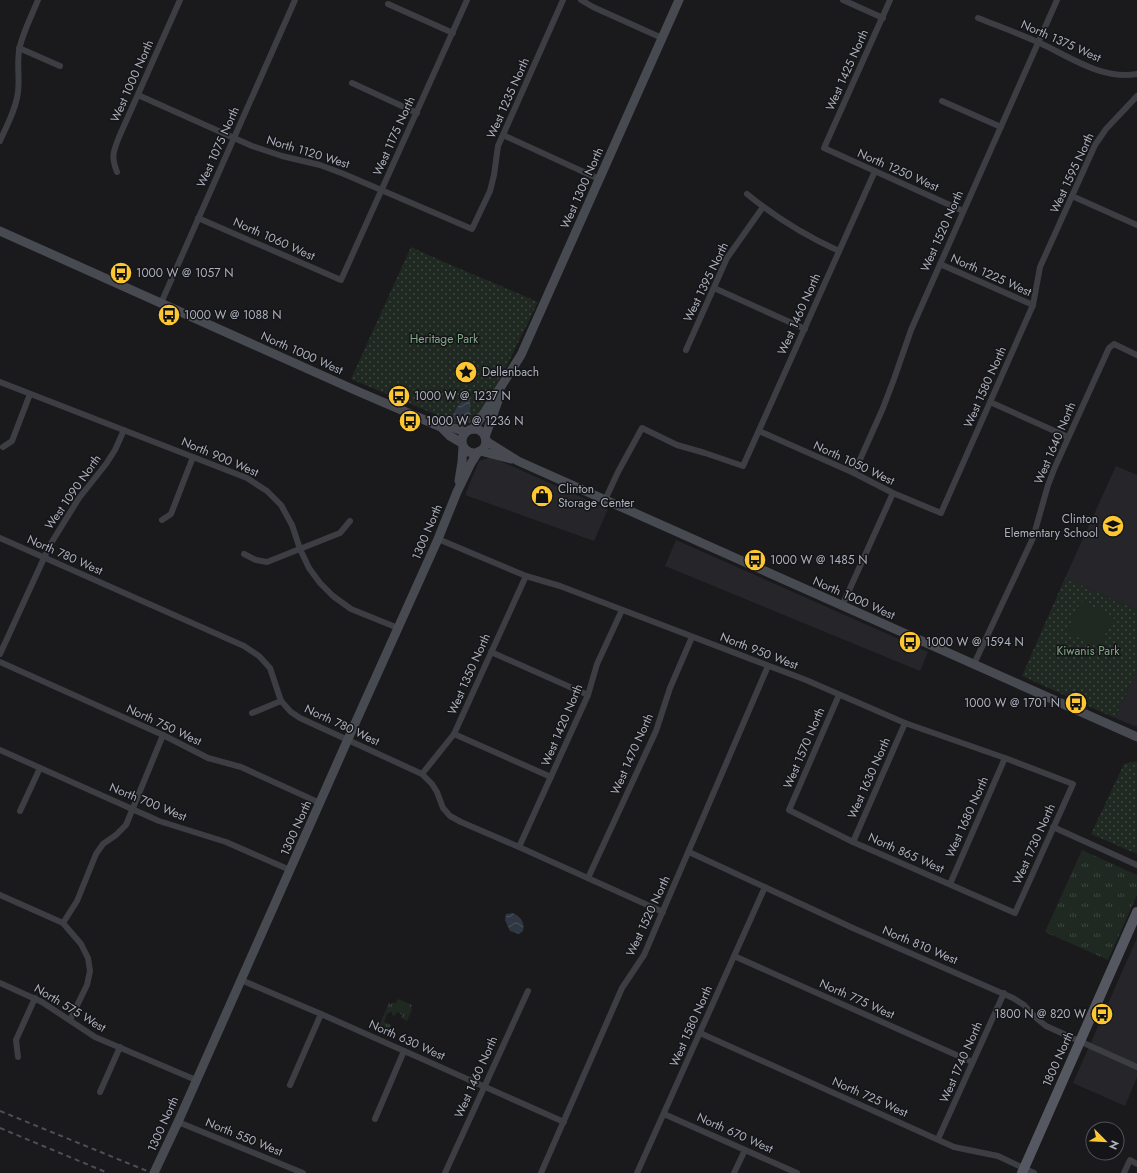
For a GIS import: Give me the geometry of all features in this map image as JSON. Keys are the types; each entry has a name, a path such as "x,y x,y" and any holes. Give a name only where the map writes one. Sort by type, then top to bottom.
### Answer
{"main road":[{"name":"1800 North","path":"1023,1171 1137,912"}],"street":[{"path":"0,141 13,113 16,102 18,91 19,48 23,33 38,0"},
{"name":"West 1000 North","path":"117,172 113,162 113,152 180,0"},
{"name":"West 1075 North","path":"161,303 295,0"},
{"name":"West 1175 North","path":"341,280 467,0"},
{"name":"West 1235 North","path":"472,229 490,191 498,146 563,0"},
{"path":"581,0 593,7 662,38"},
{"name":"West 1300 North","path":"469,431 481,418 521,355 679,0"},
{"path":"843,0 882,18"},
{"name":"West 1425 North","path":"824,148 890,0"},
{"name":"West 1520 North","path":"854,473 894,379 912,330 940,264 1057,0"},
{"path":"388,4 453,33"},
{"name":"North 1375 West","path":"978,18 1038,42 1091,68 1112,73 1137,74"},
{"path":"19,48 60,66"},
{"path":"352,83 417,113"},
{"name":"North 1120 West","path":"138,95 252,146 282,156 320,165 472,229"},
{"name":"West 1595 North","path":"1040,268 1095,145 1106,129 1137,96"},
{"path":"942,101 1001,127"},
{"path":"503,135 599,179"},
{"name":"North 1250 West","path":"824,148 963,211"},
{"name":"West 1460 North","path":"605,500 618,472 642,428 677,445 743,466 875,171"},
{"path":"747,194 763,207 800,232 839,251"},
{"path":"1072,196 1137,225"},
{"name":"West 1395 North","path":"686,350 727,258 763,207"},
{"name":"North 1060 West","path":"198,218 341,280"},
{"name":"North 1000 West","path":"0,232 441,427 469,431"},
{"name":"North 1225 West","path":"940,264 1033,305"},
{"name":"West 1580 North","path":"941,513 1033,305 1040,268"},
{"path":"714,288 805,329"},
{"name":"West 1640 North","path":"974,664 1032,538 1055,467 1109,348 1114,344 1137,355"},
{"name":"North 900 West","path":"0,382 247,478 267,491 281,505 292,525 300,549 309,568 320,583 333,596 351,609 398,628"},
{"name":"West 1300 North","path":"486,439 504,383"},
{"path":"3,447 12,441 30,394"},
{"path":"990,402 1068,437"},
{"name":"North 1000 West","path":"441,427 450,436 463,445"},
{"name":"West 1090 North","path":"0,654 50,545 79,498 116,450 124,430"},
{"path":"469,431 480,431 486,439 485,446 479,452 473,453 469,452 463,445 462,439 469,431"},
{"name":"North 1050 West","path":"759,431 854,473 892,493 941,513"},
{"name":"North 1000 West","path":"486,439 518,461 1137,737"},
{"name":"1300 North","path":"457,492 463,445"},
{"name":"North 1000 West","path":"479,452 518,461"},
{"name":"1300 North","path":"154,1173 438,539 457,492 470,465 479,452"},
{"path":"162,520 171,514 193,457"},
{"path":"842,606 892,493"},
{"path":"244,554 256,560 267,562 340,533 350,521"},
{"name":"North 780 West","path":"0,538 244,646 259,656 270,668 281,700 291,712 300,718 422,774 432,784 437,792 442,808 450,816 663,912"},
{"name":"North 950 West","path":"438,539 526,576 560,586 806,680 905,723 1005,758 1073,784"},
{"name":"West 1350 North","path":"422,774 454,734 526,576"},
{"name":"West 1420 North","path":"519,847 588,695 598,664 622,610"},
{"name":"West 1470 North","path":"588,878 656,731 670,688 692,637"},
{"path":"491,652 588,695"},
{"name":"North 750 West","path":"0,662 208,758 241,767 320,803"},
{"name":"West 1520 North","path":"541,1173 622,988 644,955 768,666"},
{"name":"West 1570 North","path":"789,810 839,695"},
{"path":"252,713 281,700"},
{"name":"West 1630 North","path":"853,842 905,723"},
{"path":"454,734 551,777"},
{"path":"63,923 77,901 96,854 103,844 116,835 126,825 163,736"},
{"name":"North 700 West","path":"0,750 159,821 226,842 290,870"},
{"name":"West 1680 North","path":"950,884 1005,758"},
{"path":"20,811 40,768"},
{"name":"West 1730 North","path":"1015,913 1073,784"},
{"name":"North 865 West","path":"789,810 853,842 1015,913"},
{"path":"1053,827 1137,865"},
{"name":"North 810 West","path":"688,852 855,929 1004,993 1024,1005 1046,1026 1137,1067"},
{"name":"West 1580 North","path":"637,1173 765,887"},
{"path":"0,895 63,923 81,944 88,958 90,971 87,985 70,1020"},
{"name":"North 775 West","path":"734,956 972,1062"},
{"name":"North 630 West","path":"241,980 564,1122"},
{"name":"North 575 West","path":"0,983 42,1002 94,1037 196,1080"},
{"name":"West 1460 North","path":"445,1173 528,991"},
{"name":"West 1740 North","path":"938,1139 1004,993"},
{"path":"18,1057 16,1040 35,998"},
{"path":"290,1085 321,1014"},
{"name":"North 725 West","path":"700,1033 954,1147 998,1156 1023,1171 1034,1173"},
{"path":"100,1092 120,1048"},
{"path":"375,1118 404,1051"},
{"name":"North 670 West","path":"664,1114 797,1173"},
{"name":"North 550 West","path":"178,1122 303,1173"},
{"path":"734,1173 745,1150"},
{"path":"1124,1173 1130,1160 1137,1164"}],"shaded area":[{"path":"491,457 608,509 594,541 465,495 479,461"},
{"name":"Clinton Elementary School","path":"1116,466 1137,475 1137,610 1065,578"},
{"path":"676,540 928,652 920,671 665,566"},
{"path":"1137,670 1137,727 1115,718"},
{"path":"1137,938 1137,1077 1125,1106 1073,1083"}],"green space":[{"name":"Heritage Park","path":"411,247 538,302 499,382 478,419 463,426 351,379"},
{"name":"Kiwanis Park","path":"1065,578 1137,610 1137,670 1115,718 1022,676"},
{"path":"1081,601 1114,617 1099,647 1069,633 1068,628"},
{"path":"1137,761 1137,854 1091,834 1124,764"},
{"path":"1082,850 1137,875 1137,895 1108,960 1045,932"},
{"path":"398,999 412,1005 412,1009 407,1021 401,1018 402,1015 397,1012 395,1016 392,1015 392,1012 387,1014 384,1022 391,1025 390,1028 394,1031 393,1035 378,1028 389,1003 396,1003"}],"water":[{"path":"470,398 470,420 464,422 452,418 458,405"},
{"path":"513,913 523,922 523,931 519,934 510,931 505,920 506,914"}],"railway":[{"path":"0,1111 152,1173"},
{"path":"0,1128 108,1173"}],"place":[{"name":"1000 W @ 1057 N","path":"121,273"},
{"name":"1000 W @ 1088 N","path":"169,315"},
{"name":"Dellenbach","path":"466,372"},
{"name":"1000 W @ 1237 N","path":"399,396"},
{"name":"1000 W @ 1236 N","path":"410,421"},
{"name":"Clinton Storage Center","path":"542,496"},
{"name":"Clinton Elementary School","path":"1113,526"},
{"name":"1000 W @ 1485 N","path":"755,560"},
{"name":"1000 W @ 1594 N","path":"910,642"},
{"name":"1000 W @ 1701 N","path":"1076,703"},
{"name":"1800 N @ 820 W","path":"1102,1014"}]}
